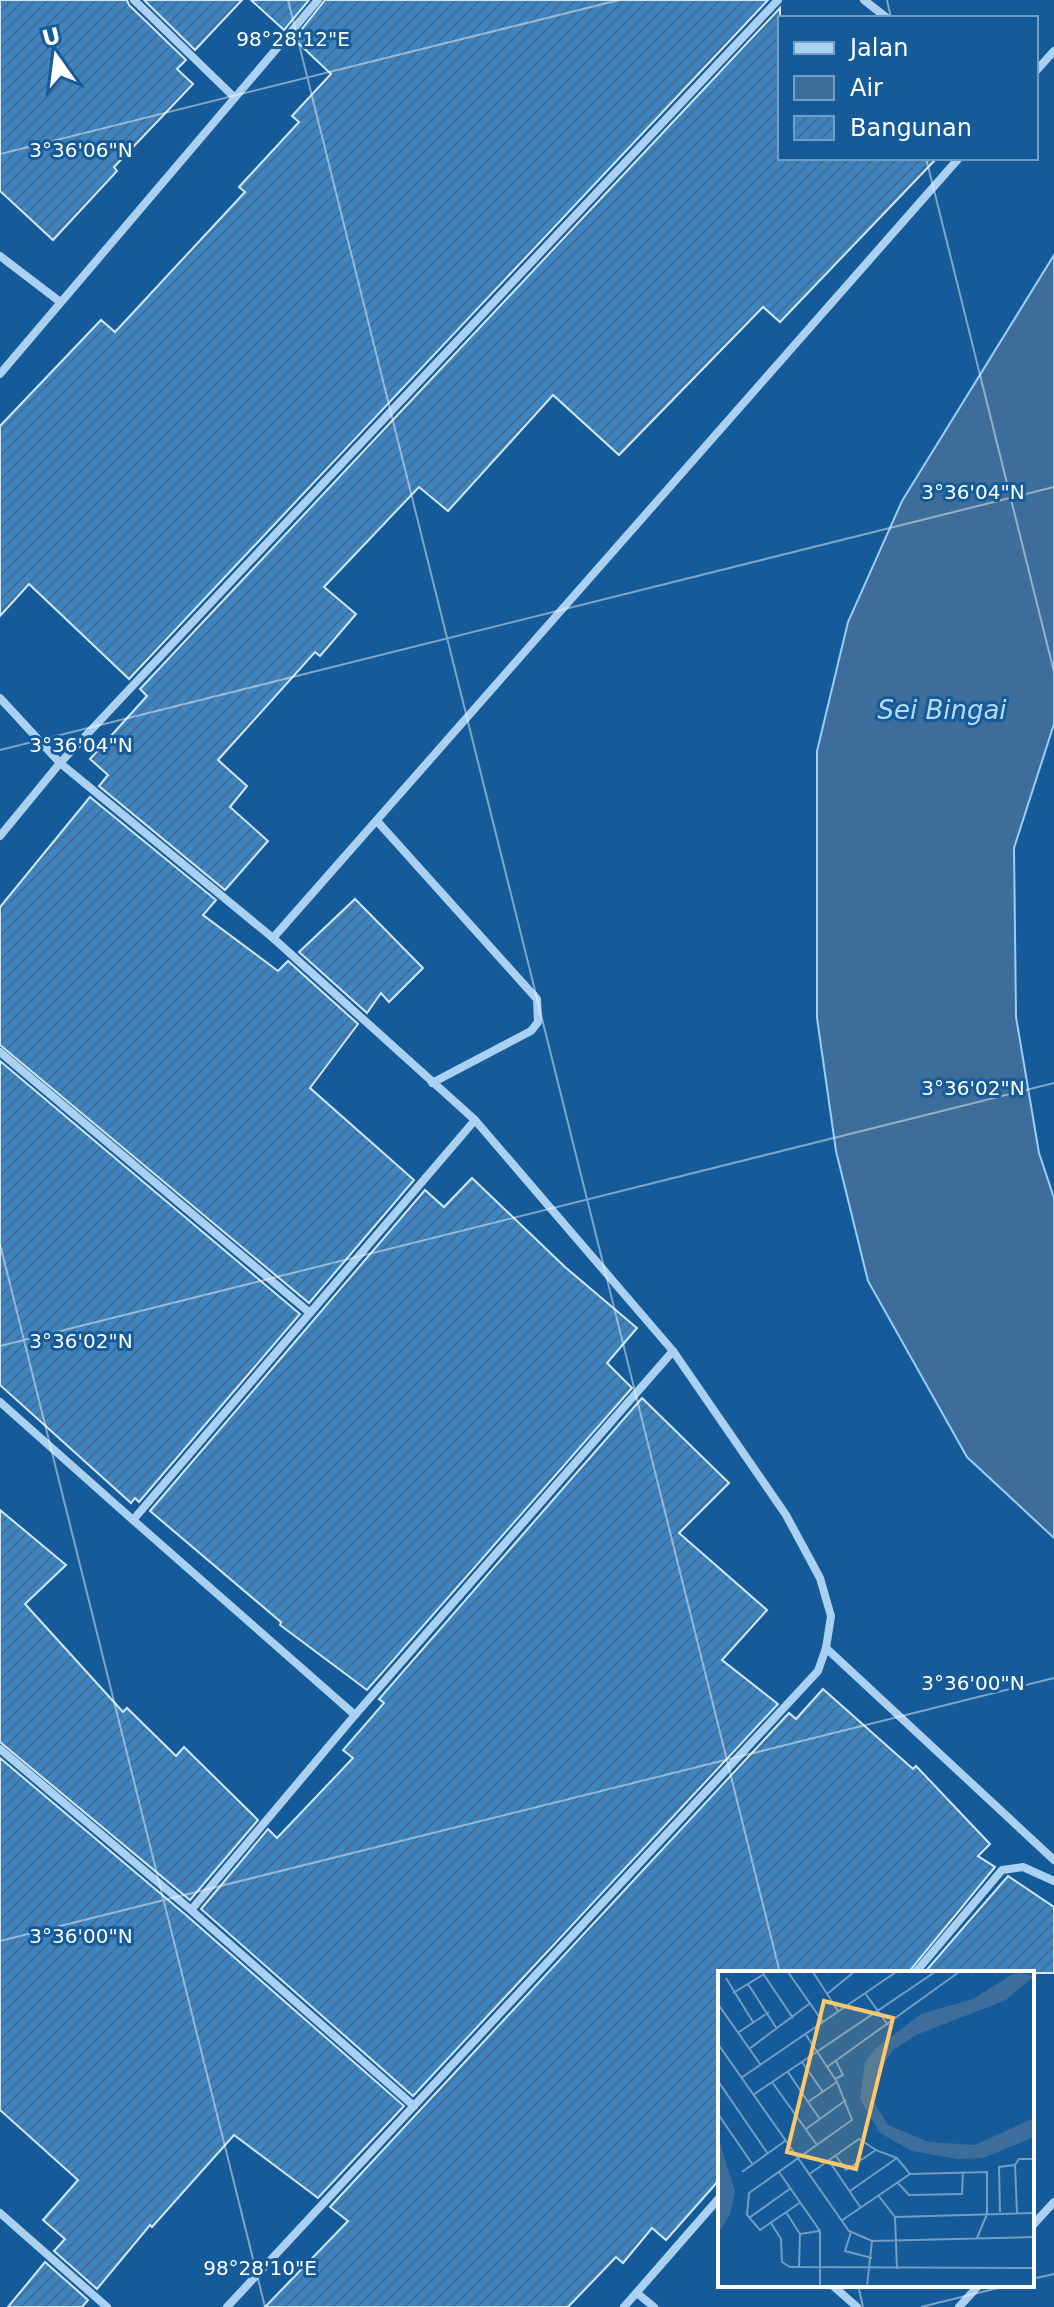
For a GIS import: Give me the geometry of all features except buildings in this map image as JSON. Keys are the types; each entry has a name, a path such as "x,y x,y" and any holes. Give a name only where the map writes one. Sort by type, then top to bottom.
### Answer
{"street":[{"path":"134,0 234,97"},
{"path":"0,374 318,0"},
{"path":"0,836 60,763 778,0"},
{"path":"864,0 884,16"},
{"path":"1038,69 1054,51"},
{"path":"273,938 957,160"},
{"path":"0,256 59,301"},
{"path":"0,698 60,763 273,938 475,1120 673,1351 786,1515 820,1578 831,1616 826,1648 818,1671 227,2307"},
{"path":"377,821 537,999 538,1022 531,1031 432,1083"},
{"path":"0,1052 310,1313"},
{"path":"133,1520 475,1120"},
{"path":"191,1910 355,1715 673,1351"},
{"path":"0,1402 355,1715"},
{"path":"826,1648 1054,1860"},
{"path":"0,1749 191,1910 414,2106"},
{"path":"917,1971 1002,1870 1023,1867 1054,1881"},
{"path":"624,2307 718,2199"},
{"path":"1034,2224 1054,2202"},
{"path":"0,2213 107,2307"},
{"path":"834,2287 857,2307"},
{"path":"959,2307 977,2287"},
{"path":"637,2293 654,2307"}],"water":[{"name":"Sei Bingai","path":"1054,255 1054,724 1014,848 1016,1017 1039,1153 1054,1198 1054,1538 967,1457 868,1281 836,1151 817,1018 817,751 848,622 902,501"}]}
